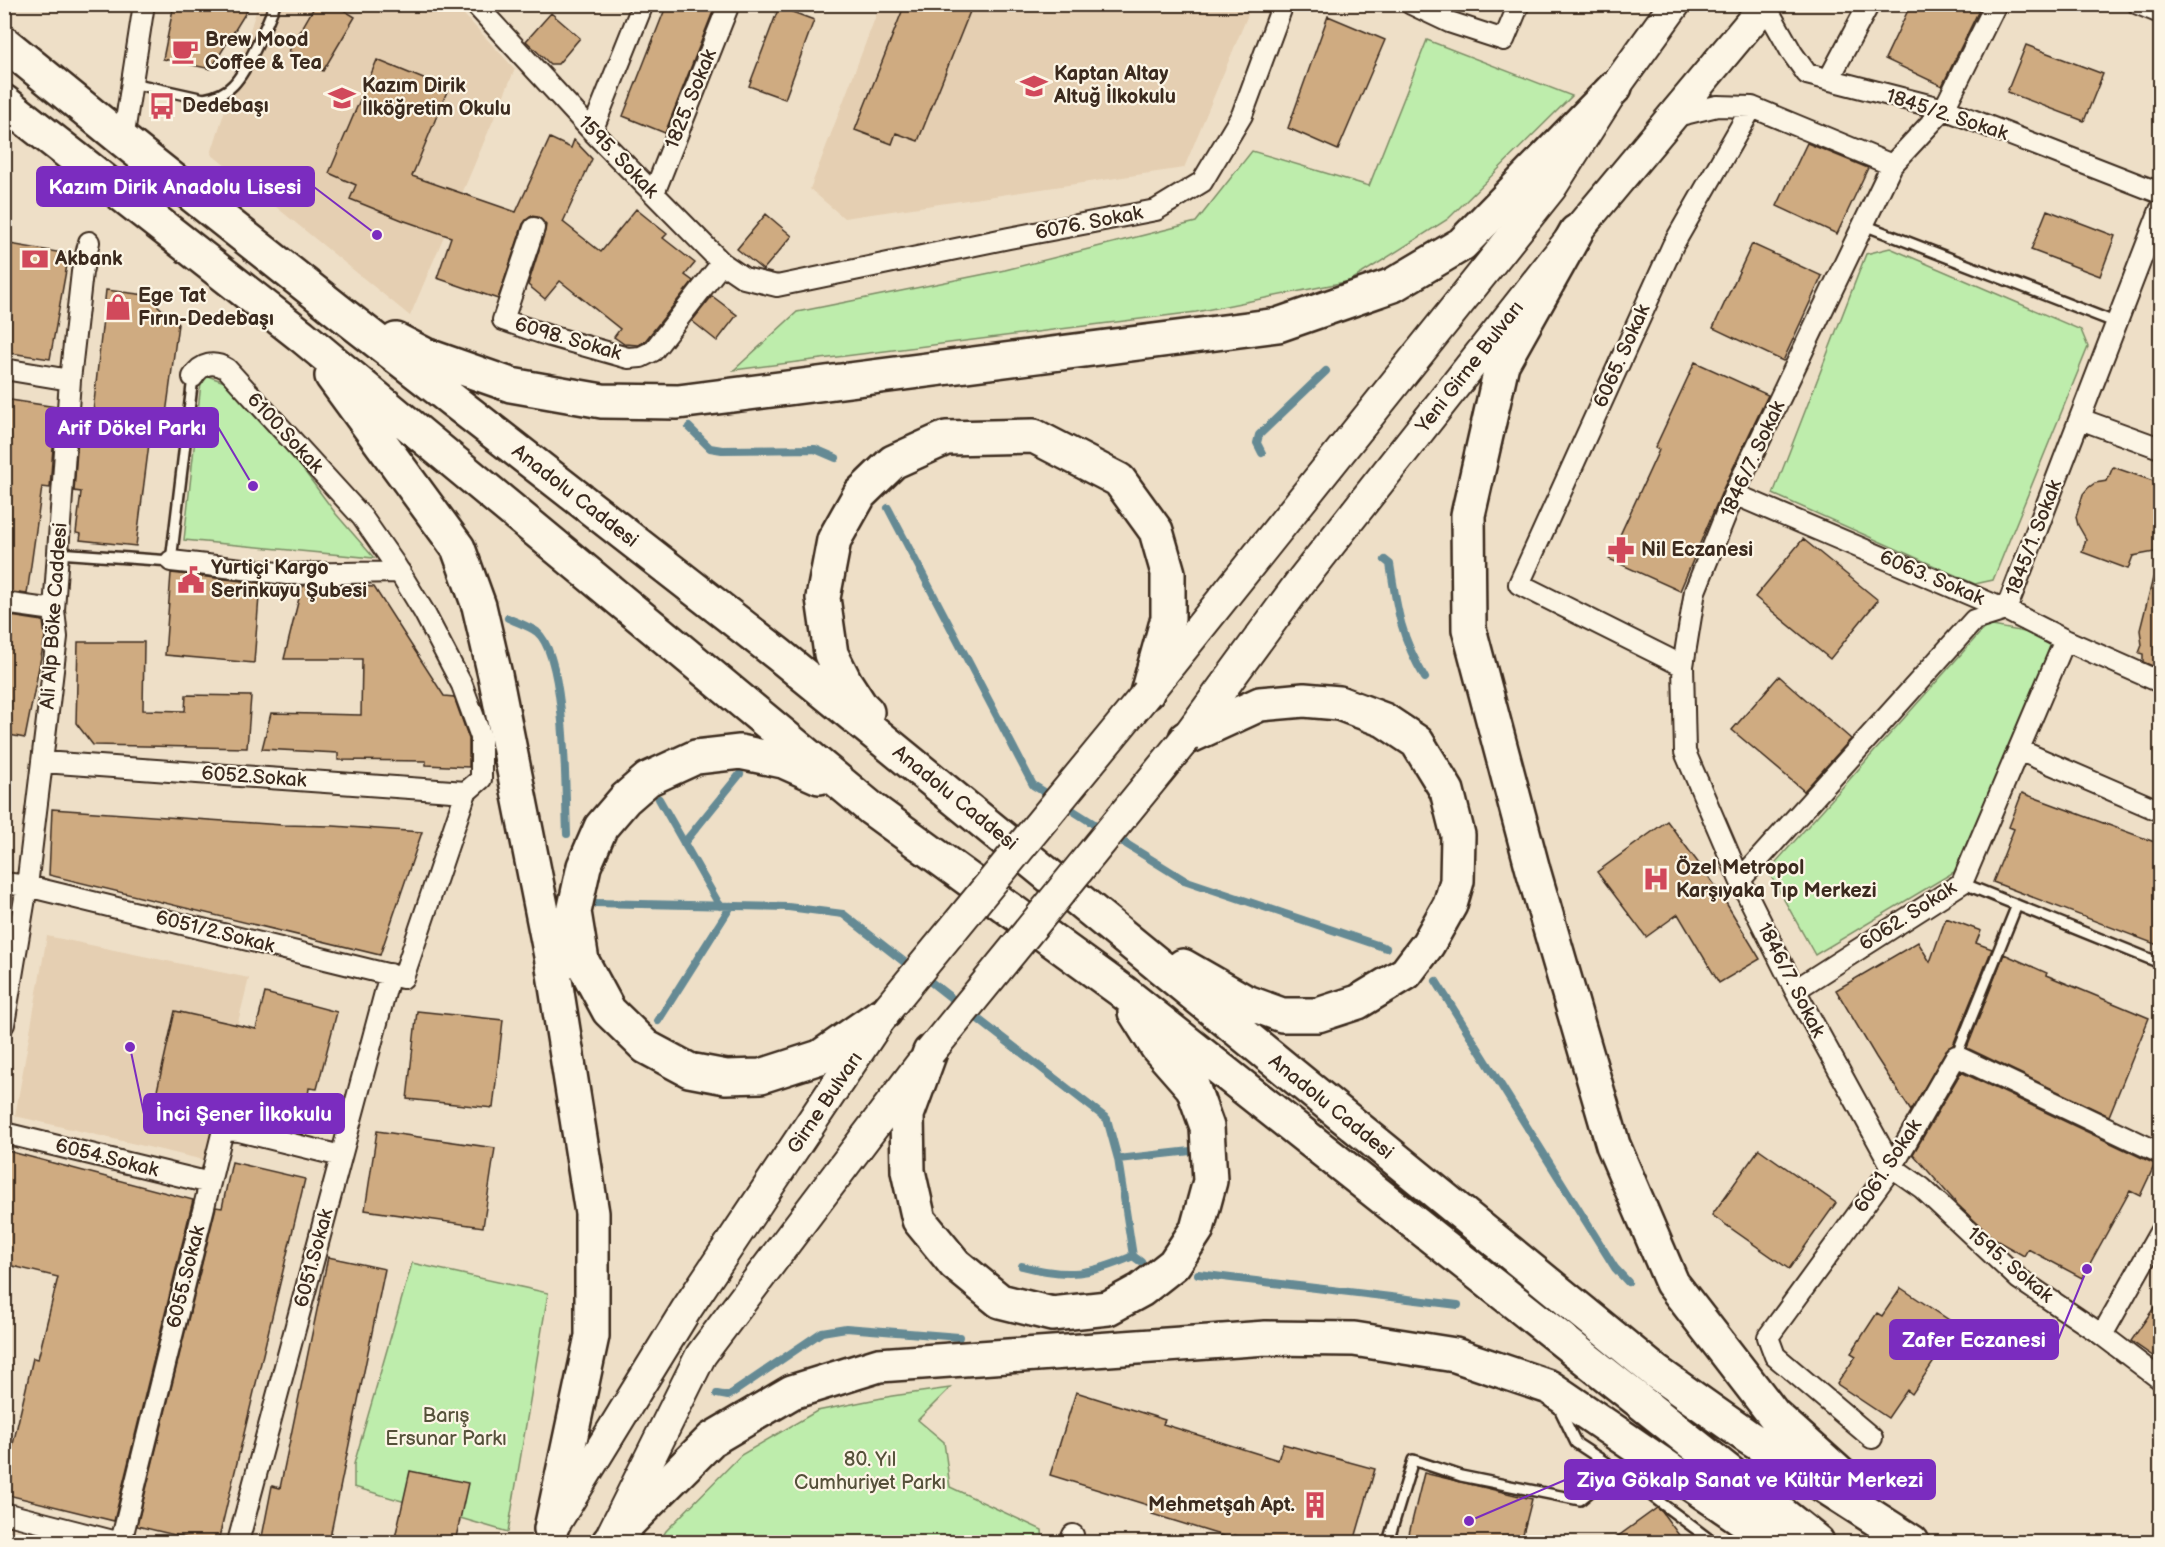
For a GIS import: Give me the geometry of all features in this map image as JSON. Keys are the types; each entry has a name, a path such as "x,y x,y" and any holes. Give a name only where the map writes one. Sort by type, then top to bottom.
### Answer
{"highway":[{"name":"Anadolu Caddesi","path":"4,43 123,141 337,310 769,647 1656,1372 1748,1437 1914,1542"},
{"path":"337,310 425,355 511,385 602,401 656,402 678,402 1278,325 1393,285 1462,244 1615,87"},
{"name":"Anadolu Caddesi","path":"4,102 302,336 872,809 1122,991 1817,1542"},
{"path":"1576,232 1502,364 1468,515 1469,629 1533,870 1612,1145 1672,1283 1774,1415 1914,1542"},
{"path":"302,336 458,548 479,606 495,675 552,961 592,1213 592,1336 548,1536"},
{"path":"924,772 900,742 860,705 845,682 831,654 823,597 834,540 860,494 893,462 946,438 1034,436 1119,480 1156,531 1168,573 1168,618 1147,693"},
{"path":"1147,957 1183,966 1244,1000 1282,1016 1318,1015 1358,1002 1406,973 1428,944 1450,904 1457,881 1458,835 1447,791 1417,742 1384,720 1339,703 1305,700 1260,704 1186,738"},
{"path":"872,809 823,779 783,761 740,753 696,757 648,779 625,799 601,827 584,866 574,912 582,961 609,1011 646,1047 689,1070 726,1077 761,1076 820,1057 885,1012"},
{"path":"930,1052 907,1115 908,1171 919,1220 955,1264 1000,1301 1052,1314 1108,1308 1141,1290 1174,1264 1197,1229 1210,1181 1206,1127 1193,1088 1157,1047 1122,991"},
{"path":"608,1542 712,1439 792,1392 879,1365 1266,1338 1354,1339 1455,1355 1549,1387 1776,1542"}],"main road":[{"path":"1147,693 1551,188 1615,87 1676,4"},
{"name":"Yeni Girne Bulvarı","path":"930,1052 1186,738 1298,585 1576,232 1766,5"},
{"name":"Girne Bulvarı","path":"548,1536 686,1310 885,1012 1147,693"},
{"path":"608,1542 701,1355 930,1052"}],"street":[{"path":"123,141 144,4"},
{"name":"1595. Sokak","path":"475,4 592,131 722,263 744,278 777,286"},
{"path":"592,131 643,4"},
{"name":"1825. Sokak","path":"654,193 729,4"},
{"name":"6076. Sokak","path":"777,286 1156,210 1202,182 1242,115 1283,4"},
{"path":"1411,4 1449,22 1504,40 1519,4"},
{"path":"1829,79 1869,4"},
{"name":"1846/7. Sokak","path":"1892,1167 1795,990 1740,880 1685,752 1683,666 1695,591 1734,495 1892,165 1944,109 1996,4"},
{"path":"2138,4 2160,13"},
{"name":"1845/2. Sokak","path":"1766,5 1792,53 1807,74 1944,109 2160,193"},
{"path":"1672,117 1717,106 1752,107 1892,165"},
{"name":"6065. Sokak","path":"1683,666 1519,584 1673,245 1752,107"},
{"name":"1845/1. Sokak","path":"1740,880 1974,620 2006,610 2160,210"},
{"name":"6098. Sokak","path":"534,228 503,320 628,358 641,357 653,351 722,263"},
{"name":"Ali Alp Böke Caddesi","path":"4,1024 27,886 57,637 54,610 70,380 82,272 89,242"},
{"name":"6100.Sokak","path":"193,377 203,366 212,364 227,369 362,517 424,612 462,685 481,737 481,779 466,792 396,976"},
{"path":"4,369 70,380"},
{"path":"2080,419 2160,448"},
{"name":"6063. Sokak","path":"1734,495 2006,610 2065,640 2160,682"},
{"path":"171,561 287,574 400,572"},
{"path":"4,603 54,610"},
{"name":"6062. Sokak","path":"1795,990 1962,883 2065,640"},
{"path":"2019,750 2160,811"},
{"name":"6052.Sokak","path":"43,762 466,792"},
{"name":"6051/2.Sokak","path":"4,883 27,886 396,976"},
{"name":"6051.Sokak","path":"238,1542 341,1156 396,976"},
{"path":"1956,1056 2160,1153"},
{"name":"6061. Sokak","path":"1872,1438 1775,1356 1768,1337 1892,1167 1956,1056"},
{"name":"6055.Sokak","path":"119,1542 223,1130 239,1131 341,1156"},
{"name":"6054.Sokak","path":"4,1133 210,1183"},
{"name":"1595. Sokak","path":"1892,1167 1922,1188 2019,1279 2102,1335 2160,1379"},
{"path":"2102,1335 2160,1232"},
{"path":"4,1513 119,1542"}],"lane":[{"path":"132,83 204,99 226,92 238,79 275,4"},
{"path":"1864,225 2117,323"},
{"name":"6100.Sokak","path":"171,561 193,377"},
{"path":"58,553 171,561"},
{"path":"1962,883 2160,963"},
{"path":"1956,1056 2017,905"},
{"path":"1549,1387 1576,1443 1617,1470 1713,1542"},
{"path":"1388,1542 1413,1460 1461,1476 1580,1500 1617,1470"}],"shaded area":[{"path":"258,5 455,5 515,69 410,316 211,154"},
{"name":"Kaptan Altay Altuğ İlkokulu","path":"880,5 1252,5 1184,168 844,218 810,189"},
{"path":"47,936 249,978 204,1160 15,1116"}],"green space":[{"path":"1427,40 1572,96 1448,219 1350,281 1196,312 734,370 797,312 1005,270 1196,222 1252,151 1369,186"},
{"path":"1890,248 2081,330 2088,347 1993,580 1975,584 1773,494 1866,254"},
{"path":"202,374 230,384 294,457 336,514 374,558 184,540"},
{"path":"1987,625 2057,638 1954,872 1815,955 1768,871"},
{"name":"Barış Ersunar Parkı","path":"412,1263 548,1293 508,1532 354,1487 354,1464"},
{"name":"80. Yıl Cumhuriyet Parkı","path":"950,1388 918,1420 944,1442 950,1487 1042,1530 1043,1542 659,1542 666,1531 741,1455 817,1411 892,1396"}],"building":[{"path":"174,4 251,4 211,69 163,59"},
{"path":"316,4 334,4 355,17 323,71 289,51"},
{"path":"667,4 716,4 665,133 623,116"},
{"path":"905,4 973,4 918,141 896,133 892,144 855,130"},
{"path":"1911,4 1982,4 1942,86 1885,59"},
{"path":"779,7 814,20 785,99 749,86"},
{"path":"551,13 580,38 558,64 550,64 526,41"},
{"path":"1328,16 1385,40 1338,150 1288,128"},
{"path":"2026,45 2103,74 2084,121 2007,92"},
{"path":"377,60 448,89 412,176 516,212 550,138 571,148 574,140 592,159 563,222 601,252 636,209 667,234 663,238 695,263 685,275 693,281 645,341 638,345 624,344 614,337 620,329 560,281 545,299 528,285 546,225 538,217 531,216 523,224 498,299 437,278 451,237 350,199 356,185 329,173"},
{"path":"1807,143 1868,168 1837,234 1777,206"},
{"path":"2047,210 2115,236 2100,276 2031,250"},
{"path":"766,214 792,236 763,270 737,249"},
{"path":"4,243 69,254 50,359 4,352"},
{"path":"1752,244 1822,276 1783,361 1713,328"},
{"path":"106,290 146,295 178,324 164,429 151,428 136,546 80,540 81,534 76,533 81,492 74,491 80,410 93,412"},
{"path":"712,296 737,315 717,341 692,321"},
{"path":"1695,362 1768,395 1723,489 1680,591 1609,559 1659,450 1655,448"},
{"path":"4,399 56,407 50,488 42,487 27,594 4,591"},
{"path":"2113,467 2159,483 2155,496 2160,505 2160,551 2133,556 2128,569 2082,552 2086,539 2076,517 2083,494 2095,483 2107,481"},
{"path":"1803,539 1878,600 1830,659 1755,597"},
{"path":"171,573 260,583 254,663 165,655"},
{"path":"2153,578 2160,579 2160,669 2143,662 2143,654 2139,653 2142,645 2140,630"},
{"path":"302,586 374,587 444,696 454,697 469,739 469,767 426,765 426,761 338,760 338,753 262,749 271,713 361,715 362,659 284,659"},
{"path":"4,615 43,621 45,637 25,738 4,734"},
{"path":"78,642 144,642 143,710 185,711 186,695 251,696 247,748 93,745 76,723"},
{"path":"1779,676 1851,739 1804,791 1732,730"},
{"path":"2022,793 2160,844 2160,946 1993,882 2014,829 2009,827"},
{"path":"52,809 422,832 380,955 49,875"},
{"name":"Özel Metropol Karşıyaka Tıp Merkezi","path":"1667,821 1717,888 1760,959 1719,983 1678,914 1646,937 1597,872"},
{"path":"1946,918 1981,931 1976,943 1992,949 1953,1045 1946,1050 1911,1111 1836,990 1918,942 1930,962"},
{"path":"2004,954 2047,973 2046,975 2149,1018 2109,1116 1967,1048"},
{"path":"265,993 337,1012 317,1089 309,1088 303,1134 233,1118 234,1113 156,1095 175,1011 256,1029"},
{"path":"417,1011 503,1020 493,1108 407,1099"},
{"path":"1961,1072 2155,1164 2140,1196 2130,1191 2082,1278 2028,1249 2024,1256 1994,1239 1958,1205 1913,1154"},
{"path":"377,1131 495,1148 483,1227 365,1210"},
{"path":"1759,1149 1836,1203 1789,1269 1712,1215"},
{"path":"4,1150 193,1200 114,1521 4,1494 4,1483 33,1358 38,1359 58,1277 4,1264"},
{"path":"232,1162 305,1179 218,1542 204,1542 137,1526 216,1207 222,1208"},
{"path":"328,1257 385,1269 329,1542 261,1542 272,1486 280,1488"},
{"path":"1901,1288 1952,1322 1933,1350 1939,1354 1912,1394 1907,1390 1888,1418 1837,1384 1856,1356 1851,1353 1877,1313 1882,1316"},
{"path":"2160,1299 2160,1361 2131,1341"},
{"path":"1076,1392 1165,1420 1163,1424 1278,1460 1283,1444 1375,1469 1354,1542 1261,1542 1234,1535 1233,1539 1152,1514 1154,1507 1050,1475"},
{"path":"410,1471 468,1483 455,1542 394,1542"},
{"path":"1424,1473 1532,1499 1521,1542 1407,1542"},
{"path":"1657,1508 1684,1542 1610,1542"}],"waterway":[{"path":"1262,453 1257,443 1259,435 1326,371"},
{"path":"689,427 710,448 722,450 815,449 836,458"},
{"path":"888,508 1033,785 1054,798"},
{"path":"1385,560 1390,564 1405,636 1425,678"},
{"path":"508,618 537,632 547,646 554,668 565,759 567,834"},
{"path":"684,843 740,774"},
{"path":"659,799 720,906"},
{"path":"1064,805 1102,829"},
{"path":"1115,837 1184,880 1386,948"},
{"path":"593,903 788,907 843,914 912,968"},
{"path":"658,1021 731,906"},
{"path":"922,975 959,1004"},
{"path":"1436,981 1615,1268 1628,1282"},
{"path":"969,1012 1107,1119 1118,1159 1133,1256 1141,1262"},
{"path":"1118,1159 1191,1151"},
{"path":"1022,1266 1053,1272 1079,1273 1133,1256"},
{"path":"1198,1274 1458,1305"},
{"path":"717,1394 728,1396 822,1332 846,1328 959,1337"}],"place":[{"name":"Brew Mood Coffee & Tea","path":"185,51"},
{"name":"Kaptan Altay Altuğ İlkokulu","path":"1034,86"},
{"name":"Kazım Dirik İlköğretim Okulu","path":"342,98"},
{"name":"Dedebaşı","path":"162,106"},
{"name":"Kazım Dirik Anadolu Lisesi","path":"377,235"},
{"name":"Akbank","path":"35,259"},
{"name":"Ege Tat Fırın-Dedebaşı","path":"118,307"},
{"name":"Arif Dökel Parkı","path":"253,486"},
{"name":"Nil Eczanesi","path":"1621,550"},
{"name":"Yurtiçi Kargo Serinkuyu Şubesi","path":"191,580"},
{"name":"Özel Metropol Karşıyaka Tıp Merkezi","path":"1656,879"},
{"name":"İnci Şener İlkokulu","path":"130,1047"},
{"name":"Zafer Eczanesi","path":"2087,1269"},
{"name":"Mehmetşah Apt.","path":"1315,1505"},
{"name":"Ziya Gökalp Sanat ve Kültür Merkezi","path":"1469,1521"}]}
